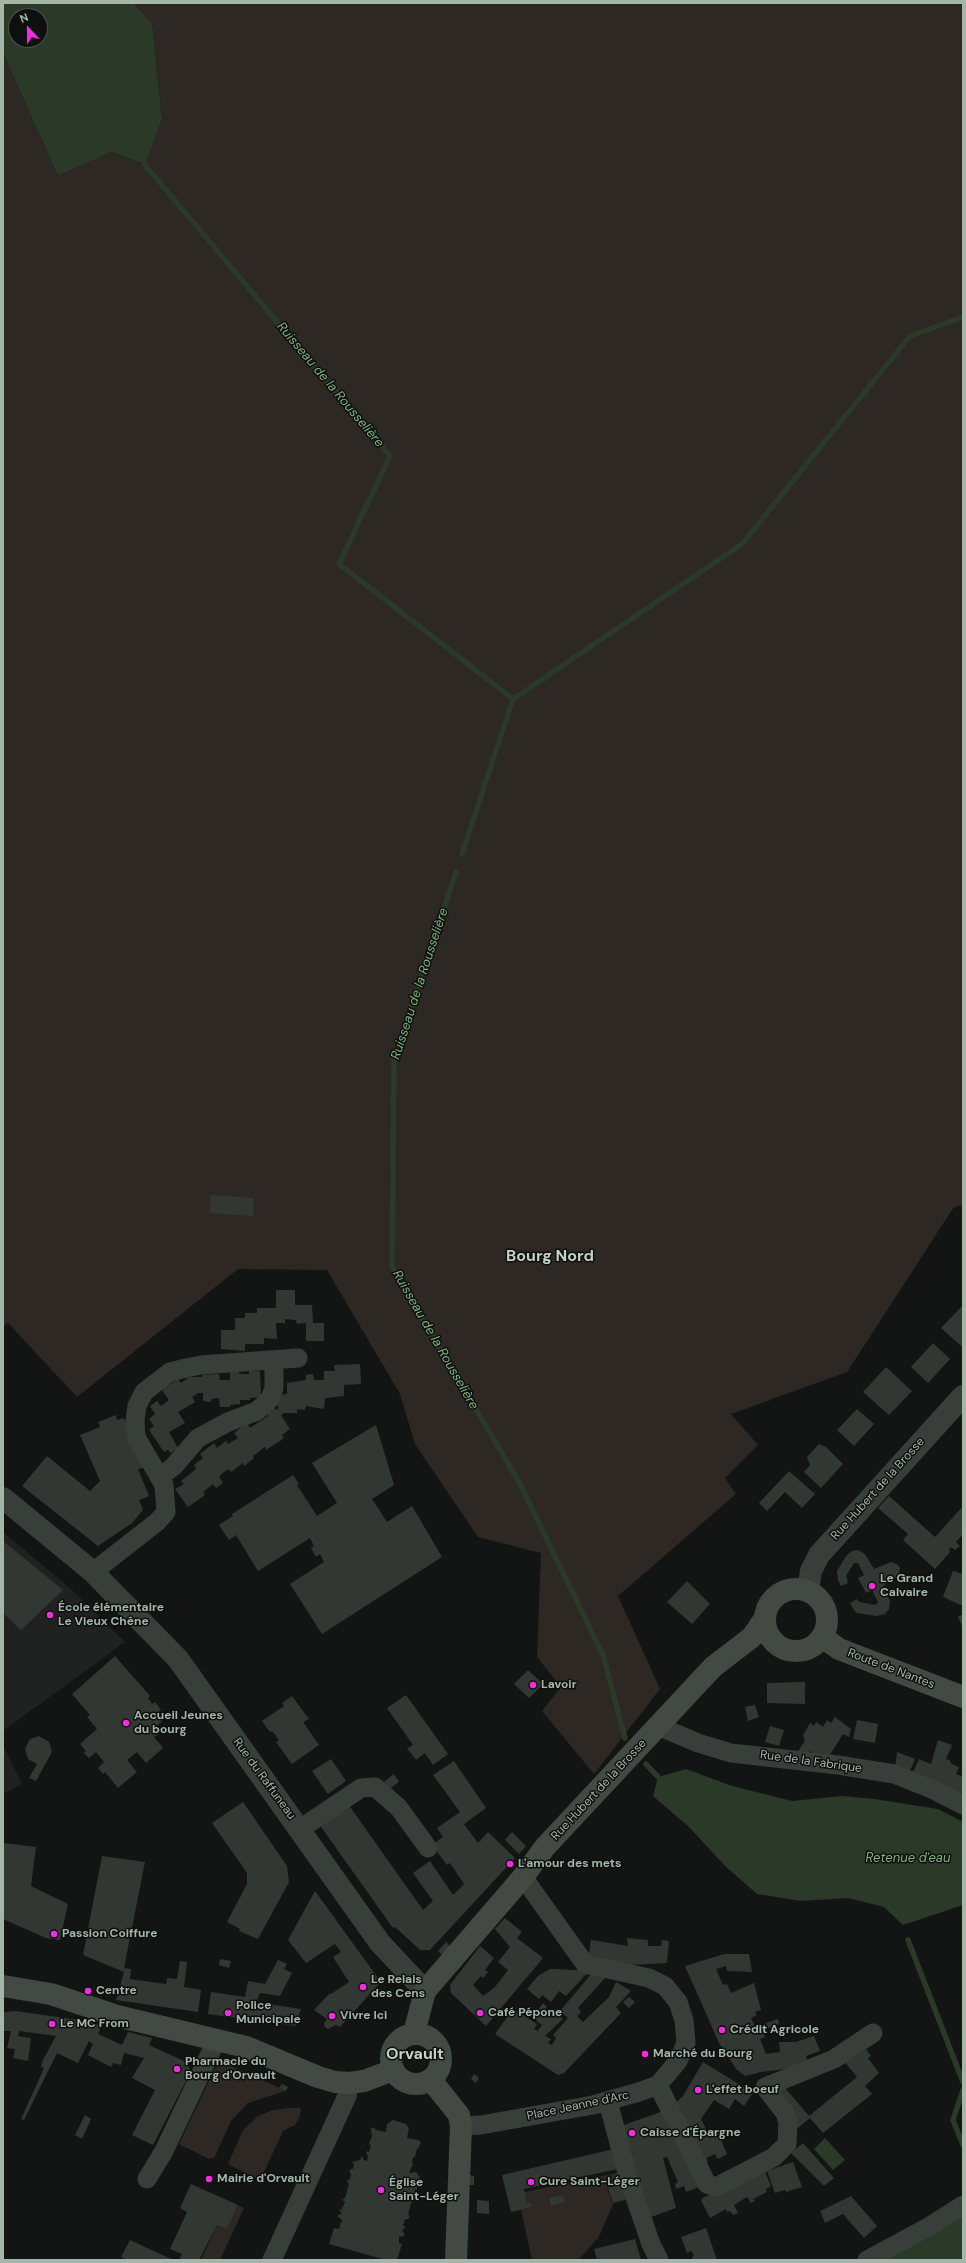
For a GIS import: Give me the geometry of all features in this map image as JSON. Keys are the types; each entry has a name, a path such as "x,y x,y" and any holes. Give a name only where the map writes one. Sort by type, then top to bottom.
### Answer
{"main road":[{"path":"797,1589 808,1592 817,1597 825,1611 826,1628 822,1637 815,1644 806,1649 796,1651 777,1645 770,1637 766,1628 765,1618 768,1606 775,1597 785,1591 797,1589"},
{"name":"Rue Hubert de la Brosse","path":"425,1991 523,1877 545,1847 713,1668 752,1637 765,1618"},
{"name":"Route de Nantes","path":"822,1637 839,1649 963,1697"},
{"name":"Rue Hubert de la Brosse","path":"735,1652 777,1645"},
{"path":"3,1986 51,1994 116,2016 246,2047 318,2078 349,2083 364,2081 393,2070"},
{"path":"414,2033 425,1991"},
{"path":"414,2033 424,2034 433,2039 440,2050 442,2065 438,2073 431,2080 420,2084 410,2084 400,2079 393,2070 391,2062 394,2046 406,2035 414,2033"},
{"path":"431,2080 459,2115 461,2126 456,2260"}],"street":[{"path":"93,1572 157,1522 166,1512 164,1485 136,1436 135,1420 137,1406 144,1392 170,1372 186,1368 201,1365 298,1358"},
{"path":"160,1477 174,1466 198,1438 228,1422 257,1411 270,1399 274,1388 274,1360"},
{"name":"Rue Hubert de la Brosse","path":"808,1592 812,1571 819,1555 963,1396"},
{"name":"Rue du Raffuneau","path":"3,1498 93,1572 178,1659 380,1943 425,1991"},
{"name":"Rue de la Fabrique","path":"652,1733 698,1743 731,1753 838,1765 894,1774 934,1790 963,1805"},
{"path":"300,1829 360,1788 374,1787 399,1808 428,1848"},
{"path":"523,1877 585,1964 649,1978 665,1986 678,2002 684,2020 686,2043 678,2062 658,2085 706,2184 716,2187 774,2157 787,2144 788,2122 784,2113 765,2087 834,2059 873,2033"},
{"path":"147,2179 164,2151 217,2039"},
{"path":"272,2260 347,2096 349,2083"},
{"name":"Place Jeanne d'Arc","path":"461,2126 481,2125 608,2102 658,2085"},
{"path":"608,2102 629,2180 651,2244 659,2260"},
{"path":"867,2260 930,2226 963,2205"}],"shaded area":[{"path":"133,3 963,3 963,1205 954,1207 847,1372 731,1414 758,1445 725,1478 736,1494 618,1596 660,1689 594,1774 542,1711 561,1687 537,1657 541,1553 478,1537 415,1444 400,1394 327,1270 238,1269 77,1397 8,1323 3,1327 3,53 58,176 111,152 144,165 162,119 152,23"},
{"name":"École élémentaire Le Vieux Chêne","path":"3,1532 70,1588 125,1642 3,1731"},
{"path":"3,1745 22,1784 3,1794"},
{"path":"219,2060 286,2091 248,2103 231,2121 214,2158 209,2159 179,2144"},
{"path":"301,2108 300,2116 295,2125 283,2131 263,2174 258,2179 228,2164 243,2130 258,2116 273,2110"},
{"path":"621,2172 625,2182 607,2188 613,2205 598,2238 578,2260 532,2260 521,2210 532,2207 531,2202 527,2203 524,2192"},
{"path":"238,2205 244,2208 220,2260 201,2260 217,2225 227,2229"}],"water":[{"path":"3,3 133,3 152,23 162,119 145,165 111,152 58,176 3,53"},
{"name":"Retenue d'eau","path":"686,1769 732,1786 792,1801 842,1796 874,1799 938,1809 963,1822 963,1905 903,1925 884,1907 848,1898 801,1901 757,1894 725,1866 689,1827 653,1796 658,1777"},
{"path":"825,2138 845,2160 833,2170 814,2149"},
{"path":"963,2215 963,2260 887,2260"}],"building":[{"path":"211,1195 254,1198 253,1216 210,1213"},
{"path":"276,1290 295,1290 295,1305 312,1305 313,1323 324,1323 324,1341 306,1341 306,1323 297,1324 296,1320 285,1319 285,1323 276,1323 277,1339 264,1338 264,1344 245,1344 245,1351 221,1349 221,1330 235,1330 235,1318 245,1318 245,1313 257,1313 257,1308 276,1308"},
{"path":"963,1305 963,1344 961,1346 941,1328"},
{"path":"933,1343 950,1359 928,1383 911,1367"},
{"path":"360,1364 361,1384 344,1385 344,1396 325,1398 324,1409 306,1406 305,1410 297,1409 297,1413 284,1413 281,1415 290,1429 282,1435 284,1438 266,1450 265,1447 253,1456 254,1458 244,1466 243,1463 231,1472 228,1469 219,1476 223,1483 216,1488 213,1484 203,1492 205,1495 188,1507 175,1489 184,1484 181,1481 196,1469 194,1465 203,1458 200,1454 214,1443 217,1448 226,1441 228,1444 238,1438 234,1433 247,1423 250,1428 268,1416 266,1413 274,1407 276,1410 278,1409 278,1395 287,1394 287,1383 306,1380 306,1375 313,1374 314,1380 324,1380 324,1371 335,1371 334,1365"},
{"path":"886,1367 912,1391 889,1415 863,1392"},
{"path":"230,1370 239,1370 239,1374 249,1374 249,1370 260,1371 261,1397 250,1398 250,1400 240,1400 240,1404 230,1405 230,1407 220,1407 219,1398 211,1399 211,1402 203,1401 203,1393 198,1393 192,1397 195,1402 178,1412 185,1423 169,1432 178,1448 171,1453 168,1450 164,1452 149,1430 154,1426 149,1419 155,1414 150,1406 157,1401 161,1406 169,1400 162,1390 178,1379 181,1383 189,1377 202,1377 202,1375 219,1374 220,1380 230,1380"},
{"path":"857,1409 874,1424 854,1446 837,1430"},
{"path":"116,1415 117,1420 124,1418 143,1468 138,1469 149,1496 139,1500 143,1510 132,1523 98,1546 22,1486 47,1456 90,1491 100,1481 80,1435 100,1427 98,1422"},
{"path":"376,1425 394,1485 372,1499 387,1522 412,1506 442,1557 322,1634 290,1584 324,1562 320,1554 316,1557 311,1548 314,1546 310,1538 258,1571 236,1535 229,1540 219,1525 233,1516 232,1514 293,1475 299,1484 297,1485 317,1516 337,1503 312,1463"},
{"path":"819,1444 826,1447 843,1464 821,1488 804,1472 810,1465 807,1457"},
{"path":"789,1471 815,1494 802,1508 785,1492 767,1511 759,1503"},
{"path":"889,1496 935,1537 963,1506 963,1534 956,1542 960,1546 955,1550 951,1547 949,1550 950,1552 935,1569 903,1540 908,1534 878,1508"},
{"path":"3,1541 63,1590 21,1630 3,1613"},
{"path":"858,1550 865,1554 874,1569 891,1562 897,1564 900,1568 898,1576 883,1586 890,1601 889,1609 885,1614 876,1616 857,1613 850,1603 857,1599 859,1602 875,1605 878,1602 872,1590 866,1593 858,1578 864,1575 858,1563 854,1563 846,1576 848,1583 841,1586 838,1580 837,1571 846,1556 852,1551"},
{"path":"953,1571 963,1574 963,1606 943,1597"},
{"path":"687,1581 710,1604 692,1624 667,1602"},
{"path":"963,1614 963,1628 958,1617"},
{"name":"Accueil Jeunes du bourg","path":"115,1656 150,1696 148,1698 152,1704 155,1702 161,1710 159,1712 165,1719 154,1728 159,1734 154,1737 163,1748 146,1763 137,1752 127,1760 137,1772 118,1788 105,1772 103,1774 98,1768 104,1762 96,1752 89,1758 84,1753 86,1751 80,1744 97,1729 87,1717 90,1715 72,1694"},
{"path":"528,1670 543,1684 529,1698 514,1684"},
{"path":"805,1682 805,1704 767,1703 767,1683"},
{"path":"406,1695 448,1754 433,1765 425,1753 416,1760 407,1748 413,1745 387,1708"},
{"path":"292,1696 309,1719 303,1722 319,1745 292,1764 276,1742 279,1740 273,1732 269,1731 262,1721 284,1706 282,1703"},
{"path":"755,1705 759,1717 748,1721 745,1707"},
{"path":"835,1717 851,1729 849,1737 843,1734 826,1761 810,1751 807,1755 798,1751 805,1741 803,1735 810,1723 814,1726 816,1722 823,1727 827,1720 831,1723"},
{"path":"857,1720 878,1724 875,1743 853,1739"},
{"path":"770,1726 784,1730 779,1746 765,1742"},
{"path":"39,1736 49,1742 52,1752 36,1781 29,1778 37,1764 28,1759 25,1749 30,1739"},
{"path":"938,1740 952,1745 946,1759 951,1761 950,1763 959,1767 956,1774 963,1777 963,1794 912,1774 919,1759 931,1764"},
{"path":"897,1752 915,1759 909,1773 895,1768"},
{"path":"331,1759 346,1781 328,1794 312,1771"},
{"path":"454,1761 486,1808 464,1824 478,1843 488,1832 515,1858 430,1950 420,1950 395,1927 393,1928 319,1824 348,1804 423,1910 433,1901 413,1873 430,1861 453,1895 464,1884 450,1863 447,1865 432,1845 443,1837 437,1828 460,1812 433,1775"},
{"path":"394,1774 399,1782 389,1789 384,1782"},
{"path":"243,1802 287,1866 289,1882 258,1939 239,1931 240,1929 227,1922 247,1884 247,1873 212,1823"},
{"path":"512,1832 526,1846 519,1854 505,1840"},
{"path":"3,1843 36,1847 31,1886 68,1904 60,1940 46,1938 3,1919"},
{"path":"102,1856 145,1862 124,1968 131,1969 130,1979 166,1984 167,1978 177,1979 180,1961 187,1962 184,1987 201,1990 198,2012 116,2000 124,1972 83,1955"},
{"path":"315,1891 378,1978 378,1985 340,2027 336,2025 328,2029 325,2027 324,2023 327,2019 314,2010 330,1993 331,1994 349,1982 333,1957 341,1952 335,1944 306,1963 288,1940"},
{"path":"505,1918 522,1932 517,1938 543,1958 486,2026 451,1993 450,1985 480,1946 494,1958 485,1970 488,1972 483,1978 481,1976 473,1985 483,1996 495,1987 508,1970 498,1962 510,1947 495,1929"},
{"path":"627,1938 648,1940 648,1946 661,1946 662,1940 669,1941 667,1963 630,1965 598,1959 589,1955 591,1940 628,1946"},
{"path":"446,1942 450,1946 442,1955 438,1951"},
{"path":"724,1954 749,1954 752,1972 727,1971 726,1966 716,1969 723,1985 727,1984 731,1993 754,1983 761,2010 755,2012 757,2015 751,2018 755,2027 760,2025 765,2037 760,2039 766,2054 780,2052 779,2042 796,2042 814,2036 820,2051 806,2056 809,2066 761,2072 745,2076 737,2070 719,2043 685,1966"},
{"path":"220,1959 231,1961 229,1968 219,1965"},
{"path":"278,1960 287,1964 284,1969 292,1973 280,1996 260,1993 256,2002 301,2009 295,2026 208,2014 211,1992 245,1997 248,1981 265,1984"},
{"path":"550,1969 589,1971 566,1996 559,1991 551,2002 542,1995 539,1999 527,1989 538,1976"},
{"path":"593,1972 605,1978 578,2008 581,2012 577,2016 583,2022 609,1997 616,1982 631,1991 616,2007 621,2013 564,2073 558,2075 495,2034 513,2009 537,2024 534,2029 539,2032 538,2030 542,2025 533,2018 543,2003 547,2007 544,2011 550,2015 553,2011 563,2019 545,2036 551,2039 548,2043 552,2045 556,2038 553,2035 568,2018 560,2011"},
{"path":"629,1997 635,2002 629,2008 623,2002"},
{"path":"15,2011 79,2020 102,2025 98,2034 122,2045 128,2032 152,2038 149,2045 186,2062 191,2071 153,2145 132,2135 155,2090 132,2078 144,2058 124,2053 121,2065 113,2063 111,2067 88,2055 93,2044 89,2041 78,2063 57,2053 24,2120 21,2119 44,2068 41,2067 43,2060 56,2036 19,2031 18,2036 31,2038 28,2061 13,2058 15,2049 7,2048 11,2031 3,2031 3,2012"},
{"path":"778,2019 779,2024 768,2028 766,2023"},
{"path":"864,2046 871,2056 868,2058 879,2073 865,2086 872,2094 823,2133 810,2118 794,2131 774,2093 785,2088 809,2116 857,2077 843,2060"},
{"path":"703,2062 753,2093 744,2106 735,2099 729,2109 714,2100 701,2119 710,2137 718,2133 727,2154 718,2159 715,2154 706,2158 708,2162 704,2165 673,2105 683,2096"},
{"path":"474,2074 479,2078 476,2083 471,2079"},
{"path":"282,2084 288,2087 286,2091 279,2088"},
{"path":"666,2110 699,2187 686,2192 684,2186 676,2189 675,2184 678,2182 667,2157 663,2158 676,2208 651,2217 646,2200 643,2200 622,2130 624,2125"},
{"path":"85,2115 91,2119 82,2139 75,2135"},
{"name":"Église Saint-Léger","path":"393,2120 406,2124 409,2128 407,2138 421,2142 418,2149 417,2148 415,2157 413,2157 413,2164 409,2173 416,2172 421,2179 417,2183 417,2190 415,2189 415,2200 412,2200 408,2215 410,2216 408,2219 405,2219 403,2226 406,2226 402,2231 405,2234 402,2237 399,2236 399,2243 402,2244 397,2260 386,2260 329,2244 334,2228 339,2229 341,2222 343,2221 337,2216 342,2213 339,2210 342,2209 345,2202 342,2200 345,2198 349,2183 347,2182 348,2179 350,2180 351,2173 349,2172 353,2169 354,2164 352,2162 360,2160 362,2156 364,2160 367,2161 368,2155 366,2154 367,2151 369,2152 371,2145 369,2144 372,2136 371,2129 373,2127 376,2130 386,2132 387,2124"},
{"path":"803,2143 834,2178 824,2186 791,2153"},
{"name":"Cure Saint-Léger","path":"614,2149 618,2169 524,2189 527,2203 531,2202 532,2207 511,2212 502,2175"},
{"path":"793,2162 802,2187 786,2192 785,2190 775,2193 767,2171"},
{"path":"763,2167 771,2186 766,2189 767,2192 753,2199 755,2201 751,2203 747,2197 734,2205 738,2213 733,2215 730,2211 727,2212 726,2209 710,2218 701,2200 703,2198"},
{"path":"470,2175 474,2176 474,2185 469,2185"},
{"path":"624,2183 628,2199 613,2203 608,2188"},
{"path":"191,2184 238,2205 227,2229 217,2225 199,2260 179,2260 182,2254 170,2249 187,2212 180,2208"},
{"path":"563,2195 565,2202 551,2206 549,2198"},
{"path":"851,2196 877,2226 864,2238 843,2214 825,2223 820,2211"},
{"path":"477,2200 489,2201 489,2214 477,2213"},
{"path":"706,2228 717,2260 691,2260 694,2255 691,2251 687,2253 681,2237"},
{"path":"635,2239 641,2260 597,2260 594,2249"},
{"path":"130,2240 175,2260 127,2260 121,2257"}],"waterway":[{"name":"Ruisseau de la Rousselière","path":"145,165 390,456 339,564 513,699"},
{"path":"462,854 513,699 742,544 910,336 963,317"},
{"name":"Ruisseau de la Rousselière","path":"456,872 394,1060 392,1267 519,1482 603,1655 625,1738"},
{"path":"646,1764 658,1777"},
{"path":"908,1940 963,2082"},
{"path":"963,2090 953,2120 963,2145"}],"place":[{"name":"Le Grand Calvaire","path":"872,1586"},
{"name":"École élémentaire Le Vieux Chêne","path":"50,1615"},
{"name":"Lavoir","path":"533,1685"},
{"name":"Accueil Jeunes du bourg","path":"126,1723"},
{"name":"L'amour des mets","path":"510,1864"},
{"name":"Passion Coiffure","path":"54,1934"},
{"name":"Le Relais des Cens","path":"363,1987"},
{"name":"Centre","path":"88,1991"},
{"name":"Police Municipale","path":"228,2013"},
{"name":"Café Pépone","path":"480,2013"},
{"name":"Vivre Ici","path":"332,2016"},
{"name":"Le MC From","path":"52,2024"},
{"name":"Crédit Agricole","path":"722,2030"},
{"name":"Marché du Bourg","path":"645,2054"},
{"name":"Pharmacie du Bourg d'Orvault","path":"177,2069"},
{"name":"L'effet boeuf","path":"698,2090"},
{"name":"Caisse d'Épargne","path":"632,2133"},
{"name":"Mairie d'Orvault","path":"209,2179"},
{"name":"Cure Saint-Léger","path":"531,2182"},
{"name":"Église Saint-Léger","path":"381,2190"}],"district":[{"name":"Bourg Nord","path":"550,1257"},
{"name":"Orvault","path":"415,2055"}]}
